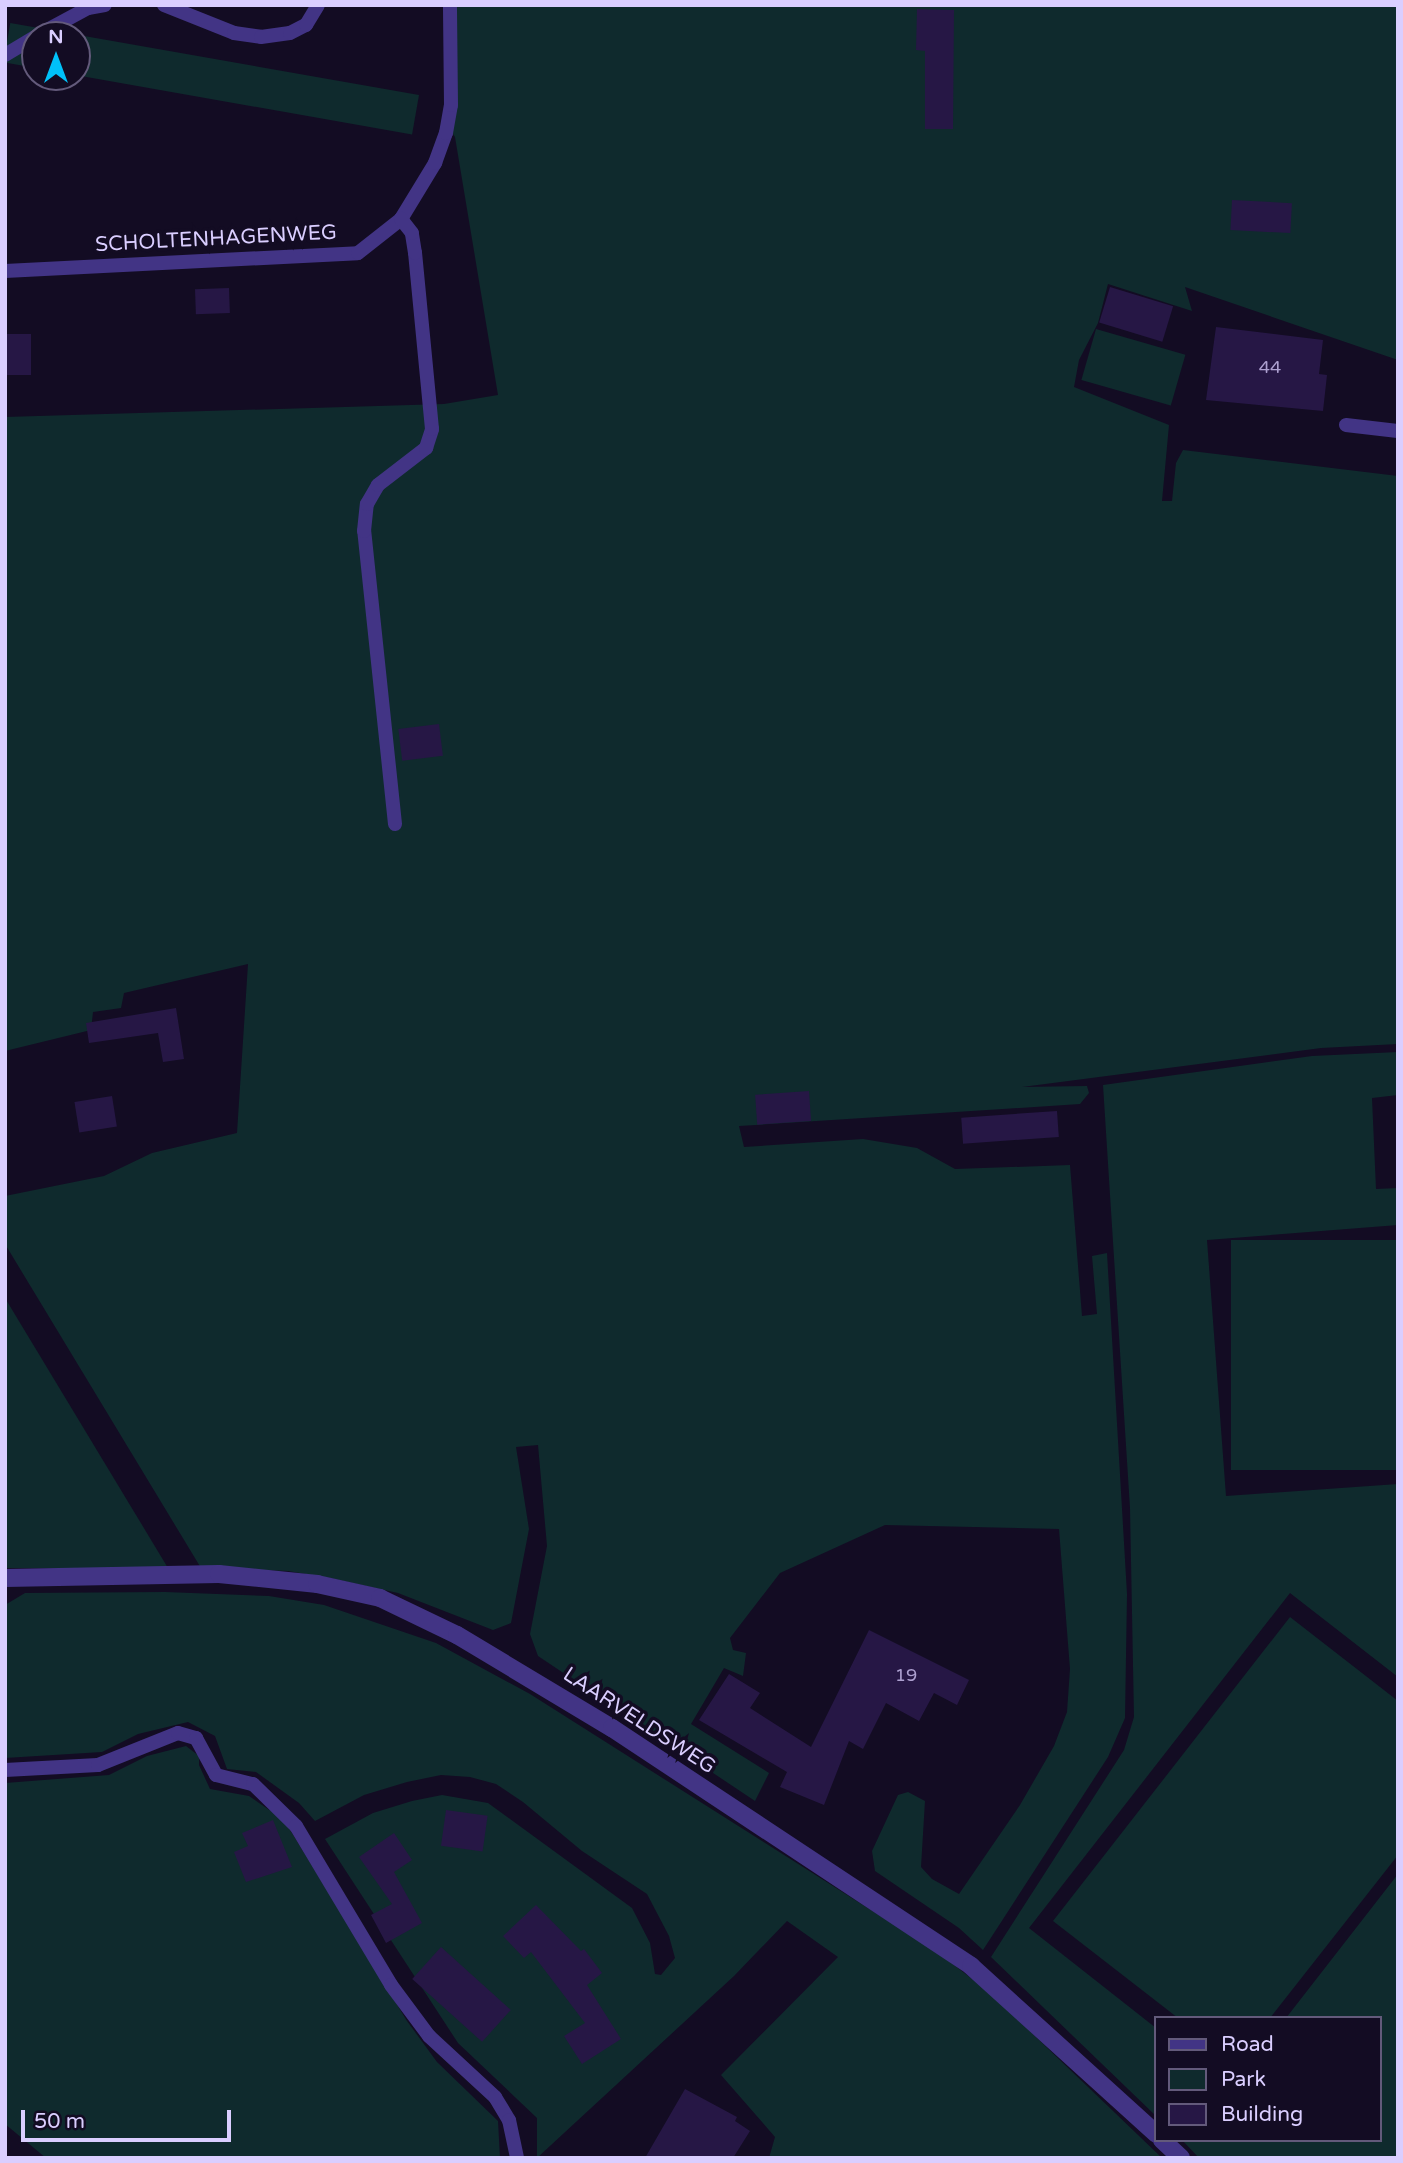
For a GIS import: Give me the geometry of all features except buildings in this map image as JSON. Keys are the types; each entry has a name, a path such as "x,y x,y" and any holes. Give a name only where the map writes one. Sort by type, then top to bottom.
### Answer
{"street":[{"name":"LAARVELDSWEG","path":"5,1578 219,1574 317,1584 380,1598 424,1619 612,1728 971,1966 1154,2132"},
{"path":"1165,2142 1181,2158"}],"lane":[{"path":"64,21 88,8 105,5"},
{"path":"164,5 234,33 261,37 290,33 306,25 318,5"},
{"name":"SCHOLTENHAGENWEG","path":"5,271 358,253 401,219 435,163 446,133 451,105 450,5"},
{"path":"5,55 21,46"},
{"path":"395,824 364,531 367,504 378,485 426,448 432,429 415,253 412,233 401,219"},
{"path":"1346,425 1398,431"},
{"path":"5,1770 98,1765 178,1733 196,1738 216,1775 253,1784 296,1826 414,2016 429,2036 495,2097 509,2120 517,2158"}],"green space":[{"path":"452,5 1398,5 1398,360 1185,287 1192,311 1108,284 1098,323 1079,360 1074,387 1169,425 1162,501 1172,501 1176,463 1183,450 1398,476 1398,1044 1321,1048 1022,1087 1087,1086 1089,1093 1080,1104 739,1126 744,1147 863,1139 917,1148 955,1169 1070,1165 1082,1316 1097,1314 1092,1256 1107,1253 1127,1594 1125,1718 1108,1757 983,1950 959,1928 875,1871 872,1851 898,1795 908,1792 925,1801 921,1867 932,1879 959,1894 1020,1805 1054,1746 1067,1712 1070,1669 1059,1529 885,1525 780,1573 730,1638 733,1650 746,1653 743,1676 724,1668 691,1724 769,1773 755,1801 538,1656 530,1634 547,1546 538,1445 516,1447 529,1529 511,1623 493,1630 398,1593 330,1578 288,1571 201,1568 5,1244 5,1196 104,1176 152,1153 237,1133 248,964 124,993 121,1008 93,1012 91,1030 5,1051 5,417 444,404 498,395 455,137 447,125"},
{"path":"10,23 21,25 21,65 5,63"},
{"path":"91,37 419,95 412,134 91,78"},
{"path":"1096,329 1185,355 1171,406 1081,380"},
{"path":"1398,1052 1398,1095 1372,1098 1376,1189 1398,1188 1398,1225 1207,1240 1226,1496 1398,1484 1398,1677 1290,1593 1029,1928 1154,2026 1154,2114 991,1957 1124,1750 1134,1717 1130,1508 1103,1085 1312,1056"},
{"path":"1231,1240 1398,1240 1398,1470 1231,1470"},
{"path":"5,1298 168,1568 5,1568"},
{"path":"165,1592 269,1596 324,1605 436,1643 530,1694 937,1952 989,1992 1162,2158 769,2158 775,2137 721,2075 838,1957 787,1921 734,1976 537,2158 537,2118 458,2043 325,1839 373,1813 412,1801 442,1795 488,1803 632,1908 650,1943 655,1974 661,1975 675,1958 669,1936 647,1894 582,1851 523,1802 496,1784 470,1777 441,1775 407,1782 364,1795 315,1821 299,1803 256,1772 227,1769 215,1736 188,1722 138,1734 102,1752 5,1758 5,1605 25,1593"},
{"path":"1290,1617 1398,1701 1398,1855 1272,2016 1175,2016 1053,1921"},
{"path":"186,1746 199,1756 199,1765 210,1789 249,1796 284,1820 407,2021 437,2062 498,2121 500,2158 46,2158 5,2124 5,1783 109,1775 147,1756"},
{"path":"1398,1874 1398,2158 1199,2158 1184,2142 1382,2142 1382,2016 1288,2016"}]}
